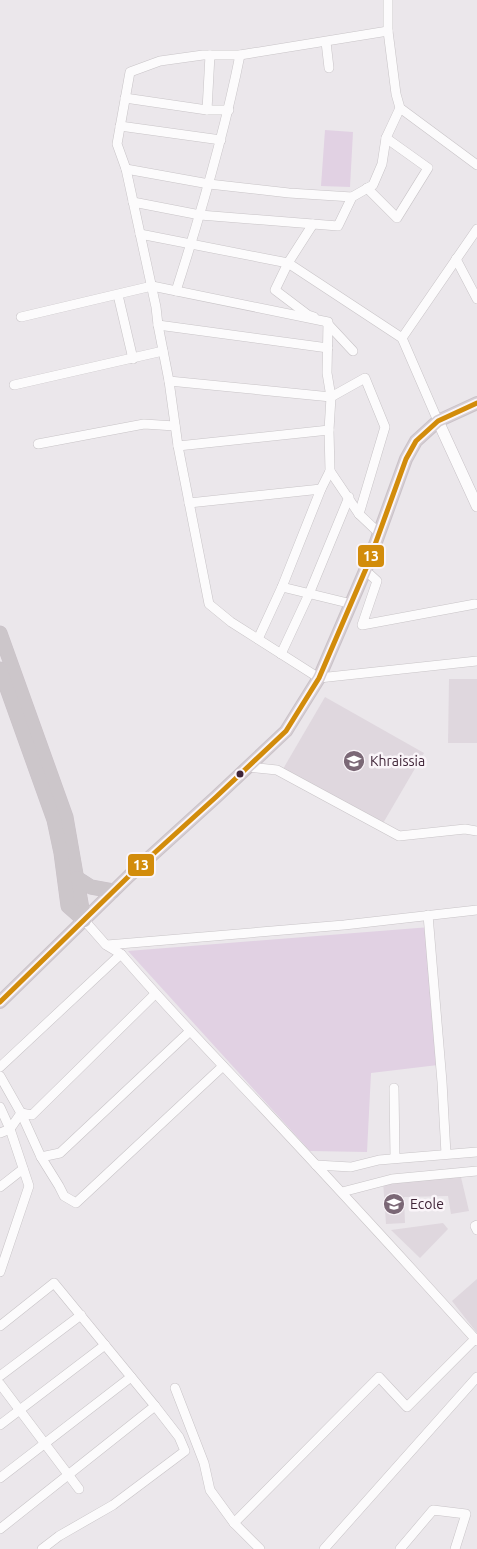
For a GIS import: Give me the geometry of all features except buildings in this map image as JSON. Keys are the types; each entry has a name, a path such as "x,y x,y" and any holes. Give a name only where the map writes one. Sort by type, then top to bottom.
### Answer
{"highway":[{"path":"0,633 66,817 84,920"},
{"path":"0,669 54,820 61,853 68,906 84,920"},
{"path":"77,878 91,887 113,891"}],"main road":[{"path":"0,1002 113,891 286,731 319,678 352,604 406,459 416,441 438,421 477,403"},
{"path":"438,421 477,506"}],"street":[{"path":"386,0 396,94 400,108 477,165"},
{"path":"388,31 240,55 210,55 160,61 130,72 117,144 126,169 152,286 188,503 209,604 231,622 319,678 477,661"},
{"path":"326,42 329,68"},
{"path":"207,110 210,55"},
{"path":"176,292 192,244 221,140 240,55"},
{"path":"125,98 207,110 229,110"},
{"path":"133,202 200,215 338,226 352,197 373,185 382,164 386,138 400,108"},
{"path":"120,126 221,140"},
{"path":"367,188 397,218 428,168 386,138"},
{"path":"126,169 209,184 288,193 352,197"},
{"path":"313,224 288,263 275,290 308,315 328,322 353,350"},
{"path":"402,338 477,229"},
{"path":"140,234 288,263 402,338 438,421"},
{"path":"456,259 477,299"},
{"path":"20,317 152,286 328,322"},
{"path":"118,295 133,359"},
{"path":"258,639 282,587 320,489 330,471 329,430 331,397 327,373 328,322"},
{"path":"158,325 328,348"},
{"path":"14,385 163,351"},
{"path":"169,381 331,397 365,378 385,427 359,514"},
{"path":"38,444 144,424 175,426"},
{"path":"178,446 329,430"},
{"path":"330,471 359,514 379,533"},
{"path":"188,503 320,489"},
{"path":"281,654 309,594 349,497"},
{"path":"365,570 377,581 362,625 475,604"},
{"path":"282,587 352,604"},
{"path":"248,767 277,770 399,836 465,828 477,831"},
{"path":"106,945 344,925 477,910"},
{"path":"428,915 446,1154"},
{"path":"84,920 106,945 121,954 189,1032 391,1244 476,1340 407,1407 379,1377 234,1522"},
{"path":"0,1067 121,954"},
{"path":"21,1113 32,1116 155,994"},
{"path":"41,1157 60,1153 189,1032"},
{"path":"0,1076 21,1113 41,1157 64,1196 76,1203 223,1066"},
{"path":"394,1088 395,1158"},
{"path":"0,1106 10,1129 28,1186 0,1272"},
{"path":"0,1133 10,1129 21,1113"},
{"path":"316,1165 351,1167 395,1158 477,1152"},
{"path":"0,1187 23,1169"},
{"path":"342,1192 392,1179 477,1171"},
{"path":"477,1225 475,1226 477,1230"},
{"path":"0,1245 12,1234"},
{"path":"0,1326 54,1283 155,1406 179,1437 186,1451 113,1505 58,1536 42,1549"},
{"path":"0,1376 81,1315"},
{"path":"0,1425 105,1345"},
{"path":"0,1478 131,1377"},
{"path":"324,1549 477,1378"},
{"path":"0,1384 78,1490"},
{"path":"175,1388 204,1463 210,1490 256,1548"},
{"path":"0,1529 155,1406"},
{"path":"400,1549 433,1510 466,1514 455,1549"}],"shaded area":[{"path":"325,130 353,132 350,187 321,186"},
{"path":"449,679 477,679 477,743 448,743"},
{"name":"Khraissia","path":"325,697 424,753 382,825 283,769"},
{"path":"430,927 438,1065 371,1073 367,1152 310,1151 128,951"},
{"name":"Ecole","path":"460,1173 469,1211 451,1214 448,1196 404,1197 405,1223 386,1224 383,1181"},
{"path":"443,1223 448,1229 420,1258 391,1230"},
{"path":"477,1279 477,1333 452,1301"}],"transit line":[{"name":"13","path":"0,1002 129,876 286,731 319,678 368,564 406,459 416,441 438,421 477,403"}],"place":[{"name":"Khraissia","path":"354,761"},
{"name":"Ecole","path":"394,1204"}]}
